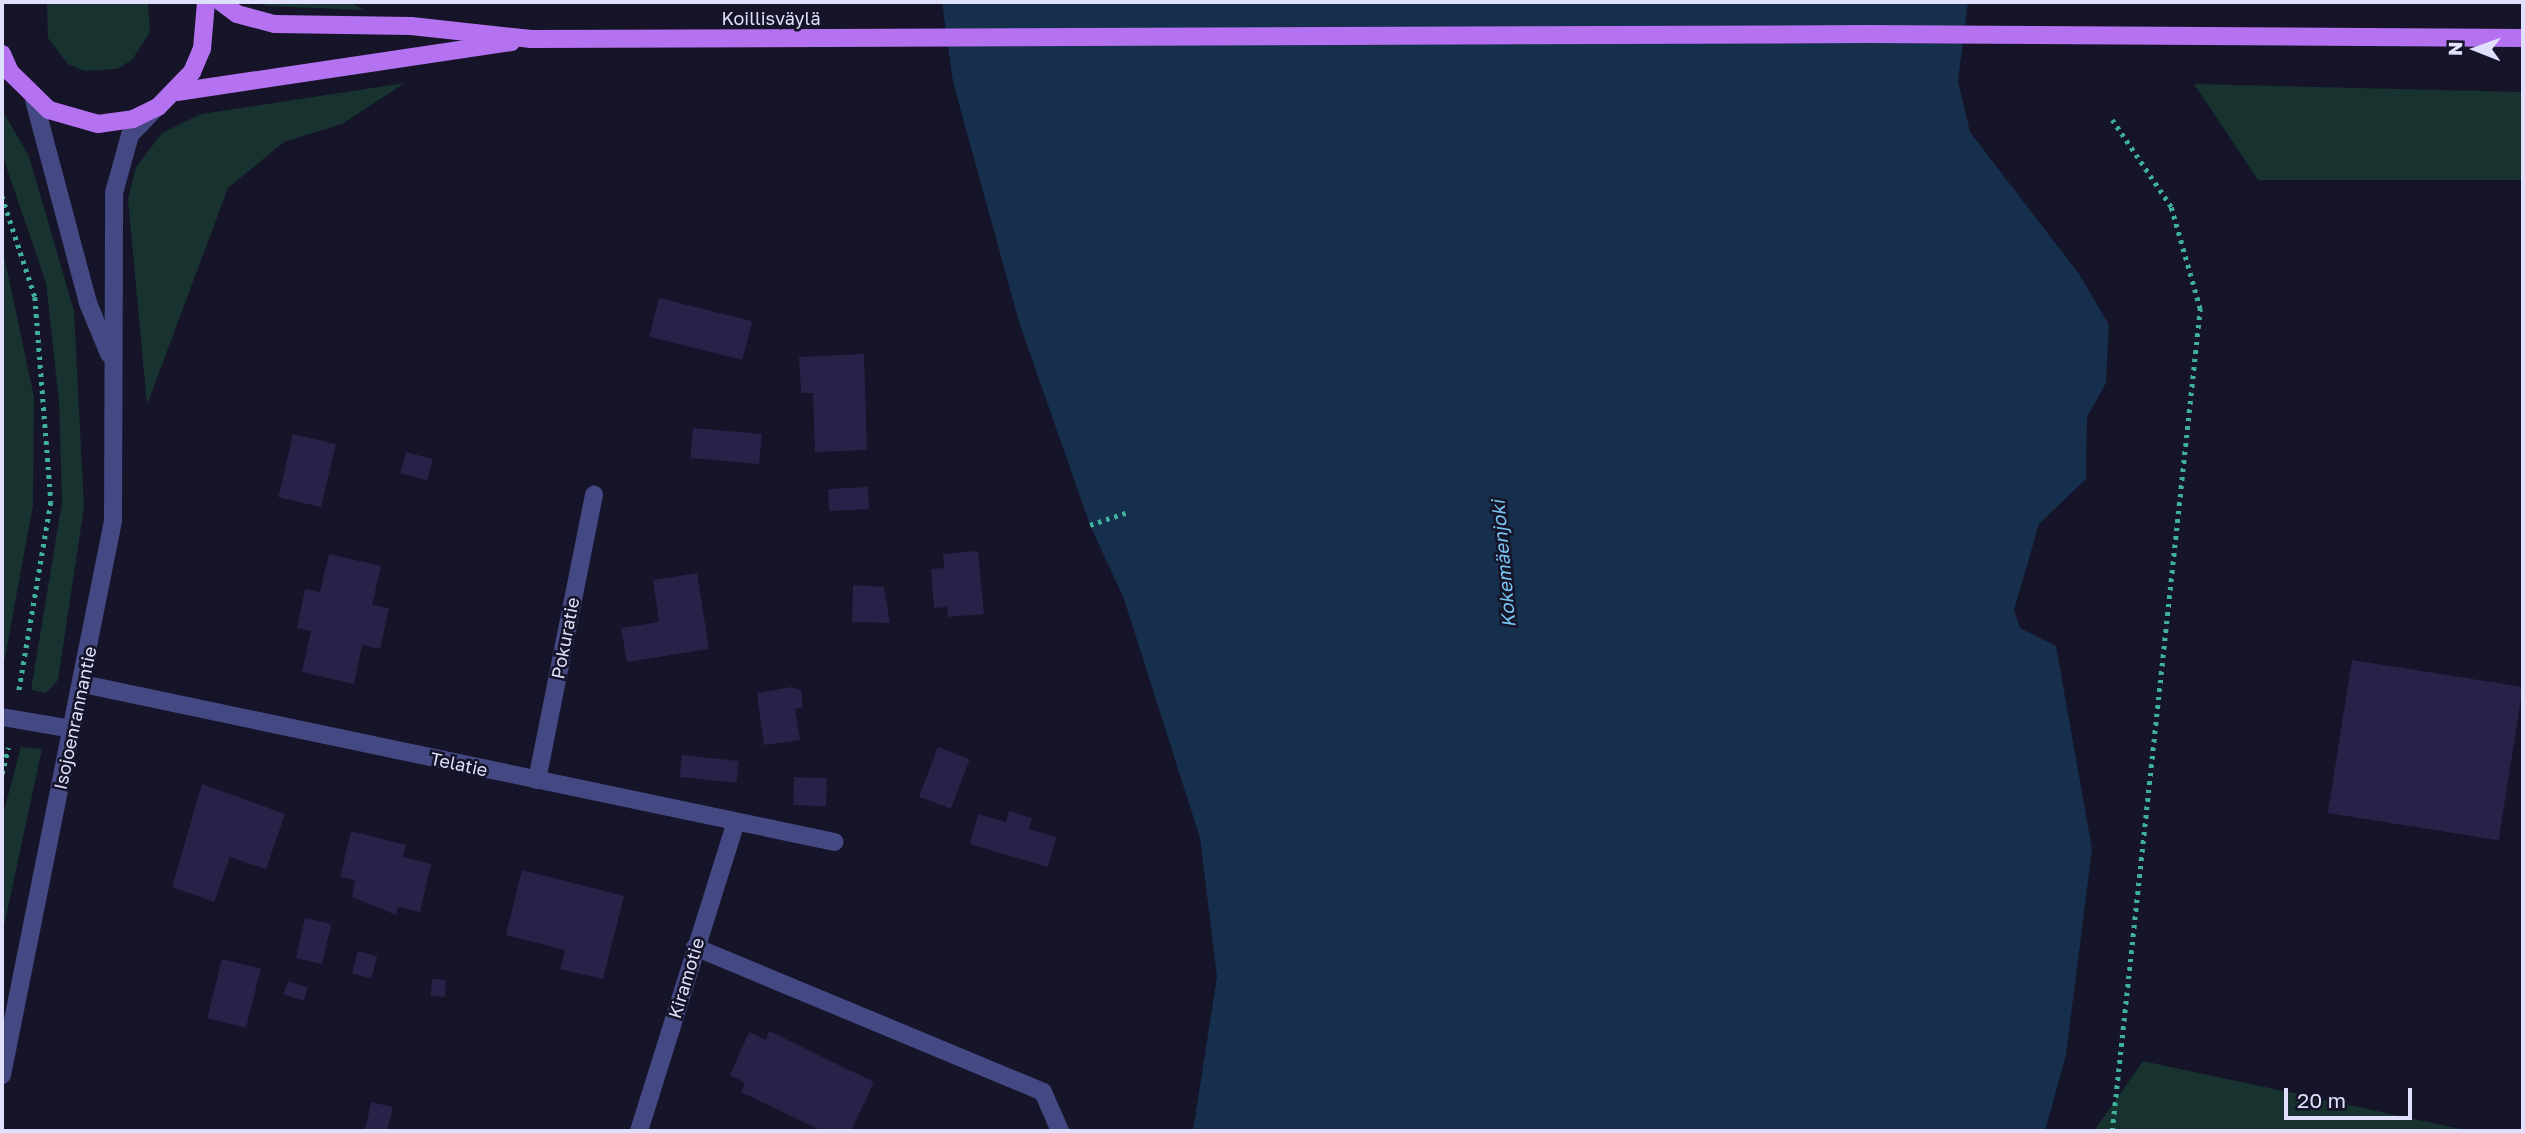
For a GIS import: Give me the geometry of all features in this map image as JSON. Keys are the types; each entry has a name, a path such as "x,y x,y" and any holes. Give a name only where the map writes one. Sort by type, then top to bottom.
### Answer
{"main road":[{"path":"2,54 34,100 72,120 98,124 158,107 177,92 202,49 206,2"},
{"name":"Koillisväylä","path":"221,2 237,14 275,24 411,26 531,39 2523,38"},
{"name":"Koillisväylä","path":"177,92 531,39"}],"street":[{"name":"Isojoenrannantie","path":"34,100 88,303 110,357"},
{"name":"Isojoenrannantie","path":"2,1075 5,1043 83,684 113,521 117,442 110,357 114,193 130,135 158,107"},
{"name":"Pokuratie","path":"537,780 594,495"},
{"name":"Telatie","path":"83,684 537,780 735,825 835,842"},
{"path":"8,718 73,729"},
{"name":"Kiramotie","path":"639,1131 735,825"},
{"path":"695,947 1043,1092 1060,1131"}],"path":[{"path":"2112,120 2171,207 2200,309 2112,1131"},
{"path":"2,196 35,297 51,502 8,718 2,774"},
{"path":"1090,525 1128,512"}],"green space":[{"path":"47,2 148,2 150,32 132,60 117,69 84,71 68,64 48,38"},
{"path":"260,2 350,2 364,10 266,6"},
{"path":"405,83 342,124 284,142 228,188 147,405 128,199 136,167 162,133 201,114"},
{"path":"2194,84 2523,92 2523,180 2258,180"},
{"path":"2,110 29,156 74,311 84,507 58,680 46,693 31,690 62,502 59,402 46,283 2,154"},
{"path":"2,246 34,397 33,505 2,674"},
{"path":"21,747 42,749 2,935 2,818"},
{"path":"2143,1061 2470,1131 2094,1131"}],"water":[{"name":"Kokemäenjoki","path":"942,2 1968,2 1958,81 1970,132 2079,274 2109,325 2106,383 2087,417 2086,479 2039,524 2014,610 2020,628 2056,646 2092,849 2066,1055 2045,1131 1193,1131 1217,977 1200,838 1124,599 1090,525 1019,322 953,82"}],"building":[{"path":"659,298 752,321 742,360 649,337"},
{"path":"864,354 867,450 815,452 813,393 801,393 799,357"},
{"path":"693,428 762,434 759,464 690,458"},
{"path":"293,434 336,444 321,507 278,497"},
{"path":"406,452 433,459 427,480 400,473"},
{"path":"868,487 869,509 829,511 828,489"},
{"path":"978,551 984,614 948,617 947,607 934,608 931,569 944,568 943,554"},
{"path":"329,554 381,566 372,605 389,608 380,649 362,645 354,684 302,672 311,631 297,628 305,589 320,592"},
{"path":"697,573 709,649 627,662 621,628 659,622 653,580"},
{"path":"853,585 884,587 890,623 852,622"},
{"path":"2352,660 2523,687 2499,840 2328,813"},
{"path":"792,687 801,690 803,707 795,709 800,740 764,745 757,693"},
{"path":"938,747 970,759 951,809 919,796"},
{"path":"682,755 739,761 736,783 680,777"},
{"path":"794,777 827,778 826,806 793,805"},
{"path":"202,784 285,814 266,869 230,857 214,902 172,887"},
{"path":"1009,811 1032,818 1029,829 1056,837 1048,867 970,844 978,814 1006,822"},
{"path":"351,831 406,845 403,857 431,864 420,912 398,907 396,915 352,897 355,880 340,877"},
{"path":"522,870 624,896 603,979 560,969 565,950 506,935"},
{"path":"305,918 331,924 322,964 296,958"},
{"path":"358,951 377,956 371,978 352,973"},
{"path":"222,959 261,969 246,1028 207,1018"},
{"path":"432,979 446,980 445,997 431,996"},
{"path":"288,981 308,988 303,1001 283,994"},
{"path":"769,1031 874,1082 851,1131 822,1131 741,1092 745,1083 730,1075 749,1032 766,1040"},
{"path":"371,1102 393,1107 387,1131 365,1131"}]}
